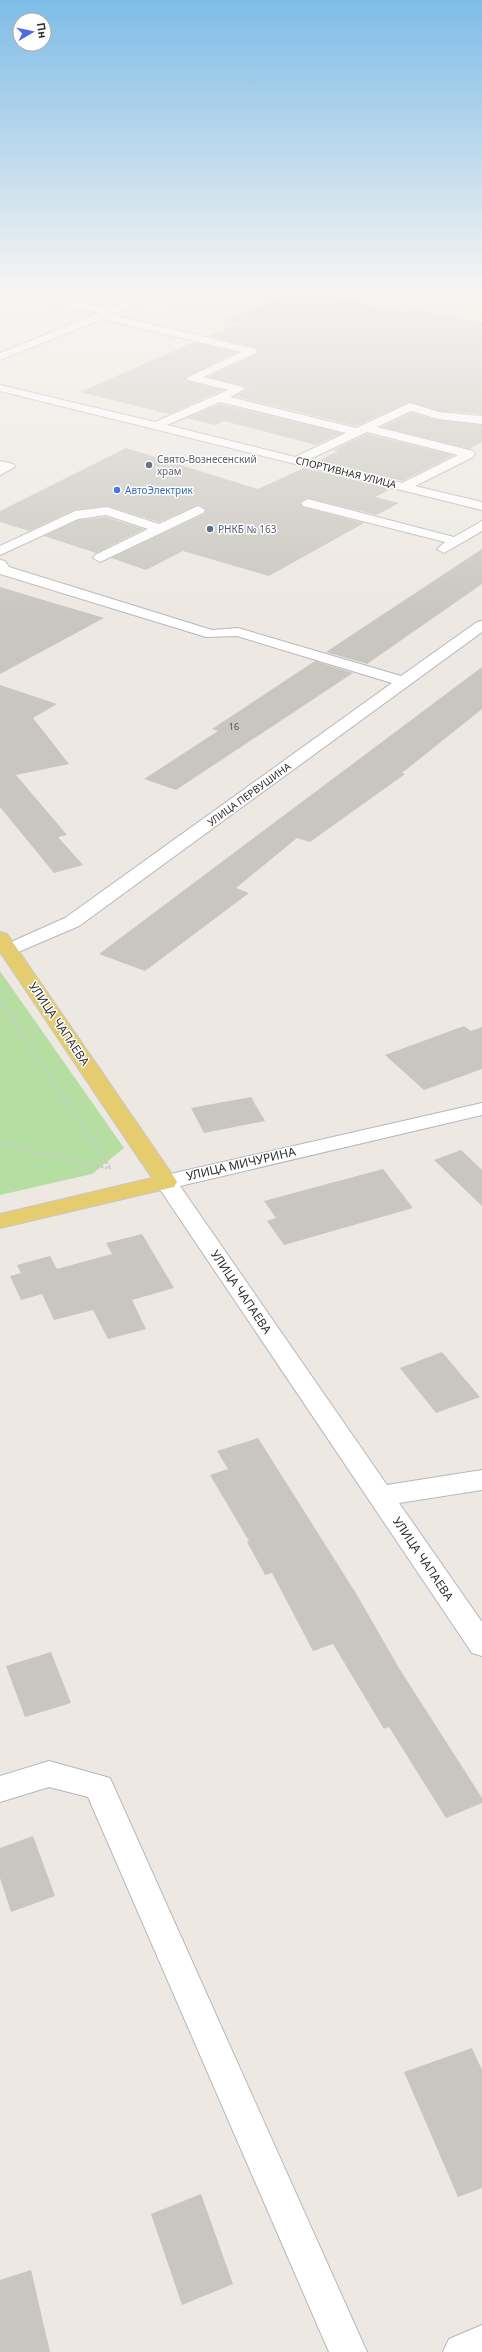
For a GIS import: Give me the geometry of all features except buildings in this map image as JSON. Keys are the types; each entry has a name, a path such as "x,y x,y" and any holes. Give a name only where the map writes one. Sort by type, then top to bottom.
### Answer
{"main road":[{"name":"УЛИЦА ЧАПАЕВА","path":"4,944 166,1182"},
{"name":"УЛИЦА МИЧУРИНА","path":"0,1221 166,1182"}],"street":[{"name":"СПОРТИВНАЯ УЛИЦА","path":"36,397 482,506"},
{"path":"156,426 220,398 482,457"},
{"path":"298,460 410,407 438,414 482,420"},
{"path":"403,487 469,454"},
{"path":"0,464 9,467 0,471"},
{"path":"308,503 456,541"},
{"path":"100,558 198,510"},
{"path":"0,551 74,516 107,511 160,529"},
{"path":"443,549 482,525"},
{"path":"0,564 2,570 211,634 238,632 404,682"},
{"name":"УЛИЦА ПЕРВУШИНА","path":"4,944 72,922 481,627"},
{"name":"УЛИЦА МИЧУРИНА","path":"166,1182 482,1109"},
{"name":"УЛИЦА ЧАПАЕВА","path":"166,1182 482,1645"},
{"path":"380,1496 482,1480"},
{"path":"0,1789 49,1774 99,1787 348,2352"},
{"path":"462,2352 482,2344"}],"path":[{"path":"0,1000 111,1169 0,1144"}],"green space":[{"path":"0,971 124,1148 92,1174 0,1195"}],"place":[{"name":"Свято-Вознесенский храм","path":"149,465"},
{"name":"АвтоЭлектрик","path":"117,490"},
{"name":"РНКБ № 163","path":"210,529"}]}
